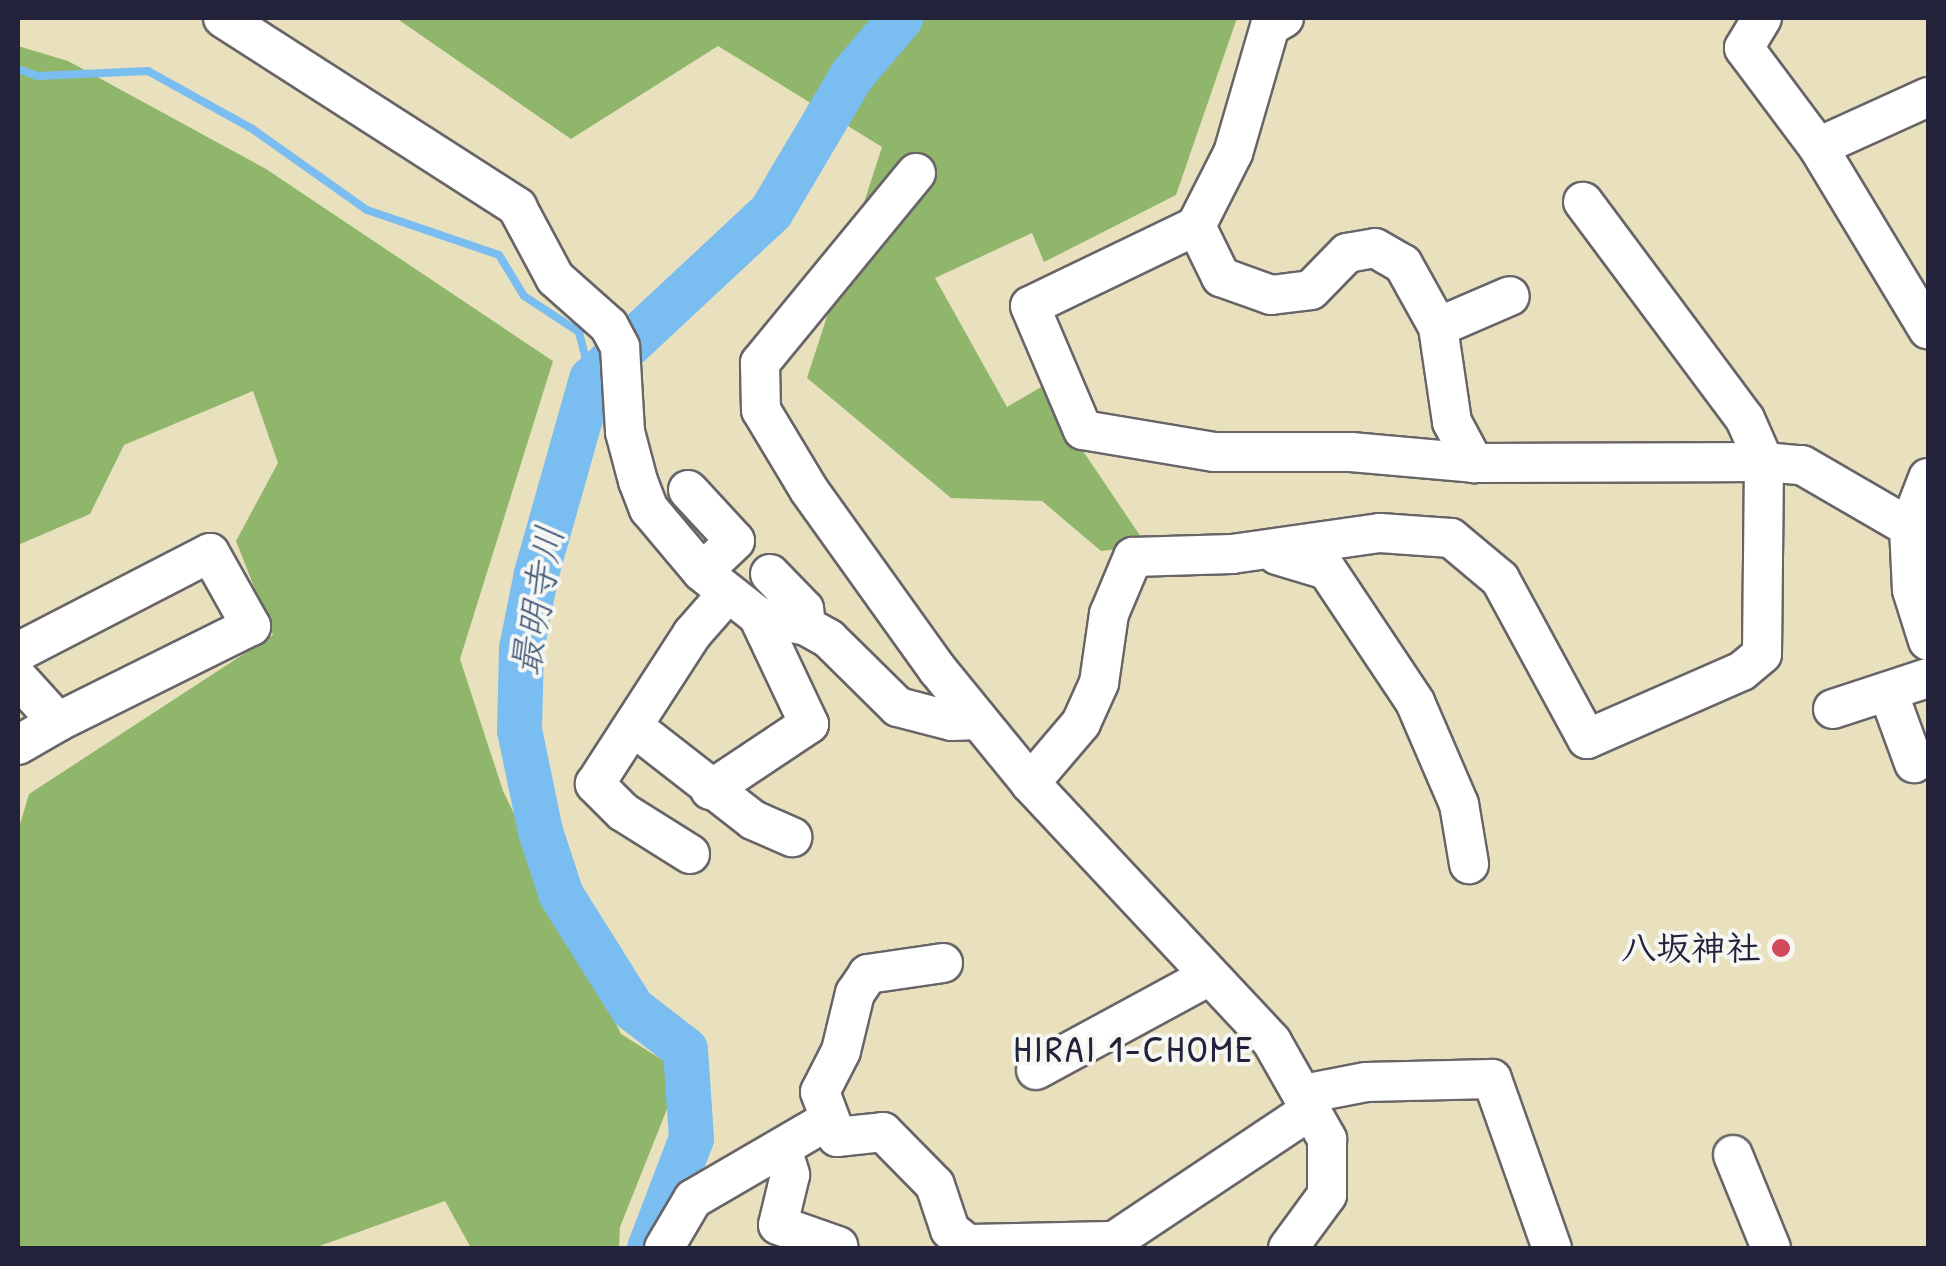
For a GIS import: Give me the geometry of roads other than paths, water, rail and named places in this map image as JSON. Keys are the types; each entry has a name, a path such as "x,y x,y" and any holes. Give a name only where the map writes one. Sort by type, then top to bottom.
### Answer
{"street":[{"path":"224,18 517,208 546,267 609,326 620,347 625,432 638,481 650,509 715,583 758,616 806,626 898,707 952,721 978,720"},
{"path":"1284,18 1270,26 1232,153 1196,226 1030,306 1083,430 1214,452 1351,452 1474,463 1802,465 1909,527"},
{"path":"1762,18 1744,48 1818,147 1928,329"},
{"path":"1818,147 1928,97"},
{"path":"916,173 760,363 761,410 809,490 978,720 1030,784 1272,1042 1327,1139 1327,1196 1288,1248"},
{"path":"1030,784 1081,723 1099,683 1109,614 1133,557 1260,551 1380,532 1451,538 1500,579 1587,739 1742,671 1762,654 1764,462 1745,419 1582,202"},
{"path":"1196,226 1222,277 1271,295 1311,290 1347,253 1375,248 1403,264 1438,327 1452,422 1474,463"},
{"path":"1438,327 1510,296"},
{"path":"1928,478 1909,527 1912,590 1928,641"},
{"path":"688,490 736,542 692,634 596,784 622,812 690,854"},
{"path":"1260,551 1327,570 1346,598 1430,734 1459,804 1469,864"},
{"path":"18,652 210,553 250,626 18,745"},
{"path":"770,574 804,608 806,626"},
{"path":"710,790 809,724 758,616"},
{"path":"18,678 58,722"},
{"path":"1833,709 1928,678"},
{"path":"1888,692 1914,764"},
{"path":"635,728 710,790 792,837"},
{"path":"943,963 868,974 854,993 841,1050 820,1092 837,1136 883,1132 935,1185 950,1230 968,1246 1118,1244 1308,1102 1366,1082 1492,1080 1552,1248"},
{"path":"1036,1070 1209,976"},
{"path":"664,1248 694,1199 829,1120"},
{"path":"782,1148 790,1176 777,1210 782,1238 838,1246"},
{"path":"1733,1156 1771,1248"}],"waterway":[{"name":"最明寺川","path":"649,1248 691,1138 685,1049 632,1008 561,895 540,831 519,730 521,648 536,573 591,379 771,211 852,74 900,18"},
{"path":"18,69 37,76 148,71 251,128 367,210 499,255 524,296 579,332 591,379"}],"place":[{"name":"八坂神社","path":"1781,948"}],"district":[{"name":"HIRAI 1-CHOME","path":"1134,1049"}]}
